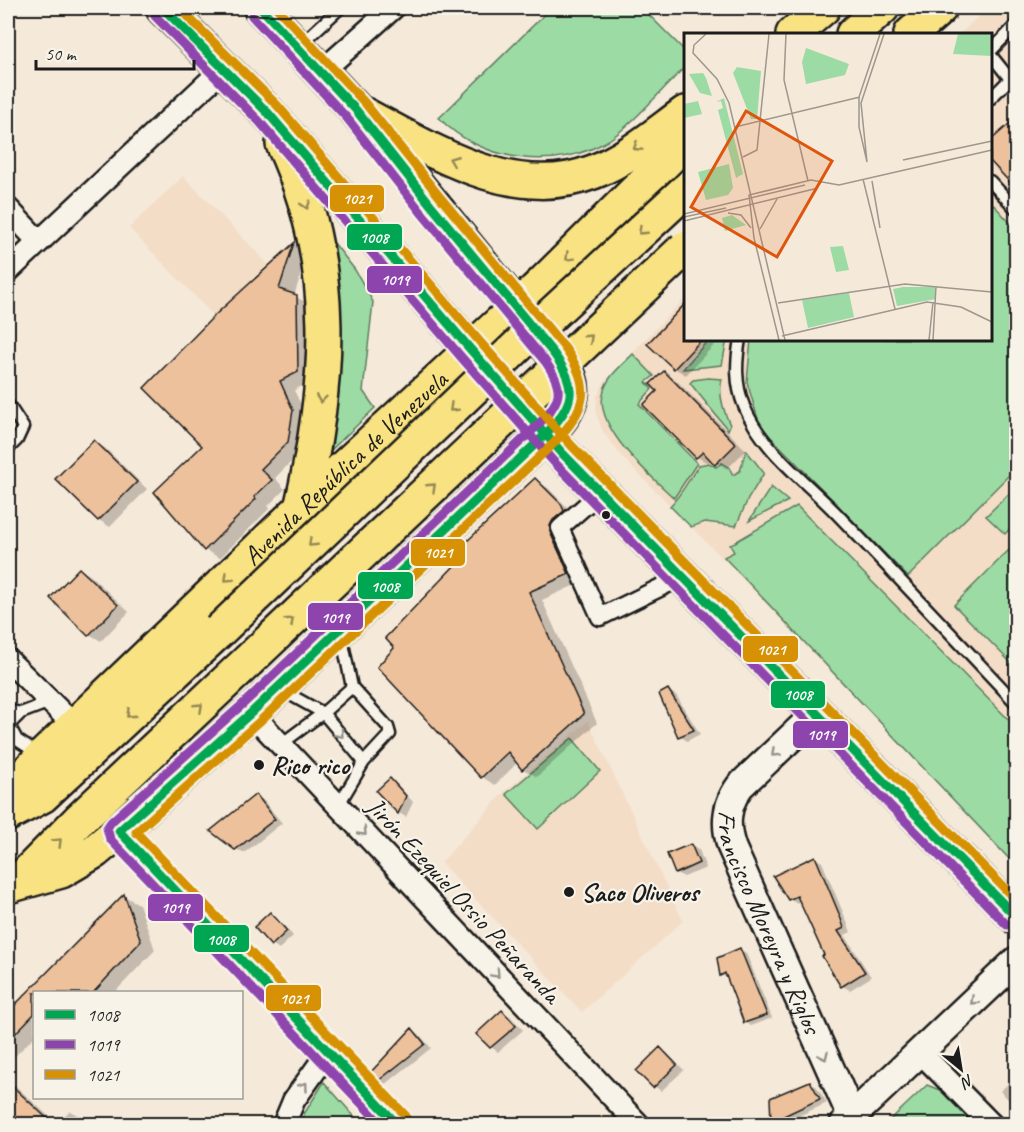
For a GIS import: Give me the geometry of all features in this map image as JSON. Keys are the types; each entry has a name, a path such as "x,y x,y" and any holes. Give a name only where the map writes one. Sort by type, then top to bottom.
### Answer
{"main road":[{"path":"164,8 225,67 268,113 546,434 1017,917"},
{"path":"10,882 61,871 95,851 262,703 546,434 566,412 570,403 572,384 569,374 356,110 299,46 261,8"},
{"path":"795,33 823,8"},
{"path":"854,33 882,8"},
{"path":"912,33 940,8"},
{"path":"356,110 457,162 504,177 540,181 572,178 602,168 631,151 684,114"},
{"path":"268,113 301,187 314,234 324,297 322,390 314,448 301,509"},
{"name":"Avenida República de Venezuela","path":"8,795 15,784 43,756 301,509 517,308 684,143"},
{"name":"Avenida República de Venezuela","path":"8,814 42,796 525,339 684,192"},
{"path":"10,882 88,812 684,249"}],"street":[{"path":"321,72 393,8"},
{"path":"8,271 225,67"},
{"path":"8,209 39,242"},
{"path":"601,492 560,528 600,617 684,576"},
{"path":"8,660 75,726"},
{"name":"Jirón Ezequiel Ossio Peñaranda","path":"262,703 280,745 638,1125"},
{"name":"Francisco Moreyra y Riglos","path":"818,712 740,786 731,801 727,825 732,848 850,1122"},
{"path":"118,831 398,1125"},
{"path":"850,1122 920,1052 1017,961"},
{"path":"284,1125 294,1100 329,1051"},
{"path":"920,1052 991,1125"}],"lane":[{"path":"299,46 336,11"},
{"path":"991,52 1017,25"},
{"path":"991,54 1013,76 991,98"},
{"path":"991,182 1017,209"},
{"path":"740,340 736,373 744,406 761,436 780,460 818,494 1017,703"},
{"path":"8,404 23,427 17,440 8,449"},
{"path":"338,806 364,762 390,734 388,728 352,687 340,629"},
{"path":"280,745 322,714 352,687"},
{"path":"262,703 287,693 322,714 364,762"},
{"path":"8,710 21,712 50,702"},
{"path":"21,712 8,726 17,740 43,756"}],"shaded area":[{"path":"987,8 1016,8 1016,866 734,570 623,458 603,432 596,414 597,397 605,381 684,299 684,340 991,340 991,33 961,33"},
{"path":"183,176 268,264 214,316 129,228"},
{"name":"Saco Oliveros","path":"588,721 683,921 582,1012 441,863 503,793"}],"green space":[{"path":"551,8 642,8 684,50 684,68 618,133 588,150 543,159 498,153 456,133 439,118"},
{"path":"991,202 1016,229 1016,468 908,577 760,426 747,382 751,340 991,340"},
{"path":"330,243 334,243 355,270 373,302 363,391 375,408 329,452"},
{"path":"708,340 727,340 722,365 683,369"},
{"path":"633,354 654,376 646,382 652,389 639,404 697,463 674,498 625,449 606,419 602,404 606,385 616,370"},
{"path":"722,379 721,396 730,425 728,430 690,383 693,380"},
{"path":"746,450 764,473 748,499 736,526 705,522 691,527 670,506 699,465 709,463 716,467 722,463 729,467 733,475 740,471"},
{"path":"771,487 788,501 749,521"},
{"path":"1016,487 1016,522 1005,534 986,516"},
{"path":"797,506 1016,727 1016,866 724,557 734,552 730,545"},
{"path":"1016,543 1016,662 1013,665 954,605"},
{"path":"572,738 600,771 538,829 506,794"},
{"path":"324,1082 361,1124 303,1124 304,1114"},
{"path":"927,1085 942,1091 975,1124 890,1124 890,1120"}],"building":[{"path":"1017,117 1017,190 991,162 991,140"},
{"path":"294,243 279,289 297,295 298,372 280,381 293,410 288,442 261,469 272,480 204,551 154,492 202,446 144,388 214,316"},
{"path":"684,305 684,340 701,340 674,369 647,344"},
{"path":"664,371 736,444 715,465 703,452 696,458 643,405 657,391 650,384"},
{"path":"94,440 137,482 98,521 55,479"},
{"path":"535,478 561,504 564,511 553,520 550,532 569,574 529,592 584,714 522,770 508,752 481,778 377,667 394,648 385,638 459,561 454,556 466,542"},
{"path":"79,568 118,605 88,636 50,598"},
{"path":"668,689 694,730 678,737 659,694"},
{"path":"390,778 406,796 398,814 376,791"},
{"path":"256,794 275,819 235,850 210,831"},
{"path":"691,844 699,863 675,874 667,854"},
{"path":"815,856 844,928 838,931 865,972 841,987 822,956 824,955 797,896 788,900 773,876"},
{"path":"124,894 141,941 95,991 33,991 33,1015 8,1041 8,1012"},
{"path":"270,912 287,931 271,946 254,927"},
{"path":"740,948 767,1015 744,1023 725,973 720,976 717,958"},
{"path":"502,1010 516,1026 490,1048 476,1034"},
{"path":"412,1028 425,1044 378,1081 370,1073"},
{"path":"660,1047 677,1065 653,1088 636,1071"},
{"path":"810,1081 820,1099 771,1122 770,1098"},
{"path":"8,1082 54,1125 8,1125"}],"transit line":[{"name":"1008","path":"163,8 268,113 563,454 1016,917"},
{"name":"1021","path":"179,8 277,105 572,446 1016,900"},
{"name":"1008","path":"261,8 356,110 554,354 562,366 570,387 570,396 563,414 546,434 251,713 119,831 397,1124"},
{"name":"1021","path":"277,8 365,103 564,347 573,361 582,386 582,397 574,419 554,443 259,722 136,832 406,1116"},
{"name":"1019","path":"155,16 259,121 554,462 1007,925"},
{"name":"1019","path":"252,16 347,118 421,212 545,361 552,371 558,388 556,402 537,426 243,704 107,828 110,839 381,1124"}],"place":[{"name":"Rico rico","path":"259,765"},
{"name":"Saco Oliveros","path":"569,892"}]}
